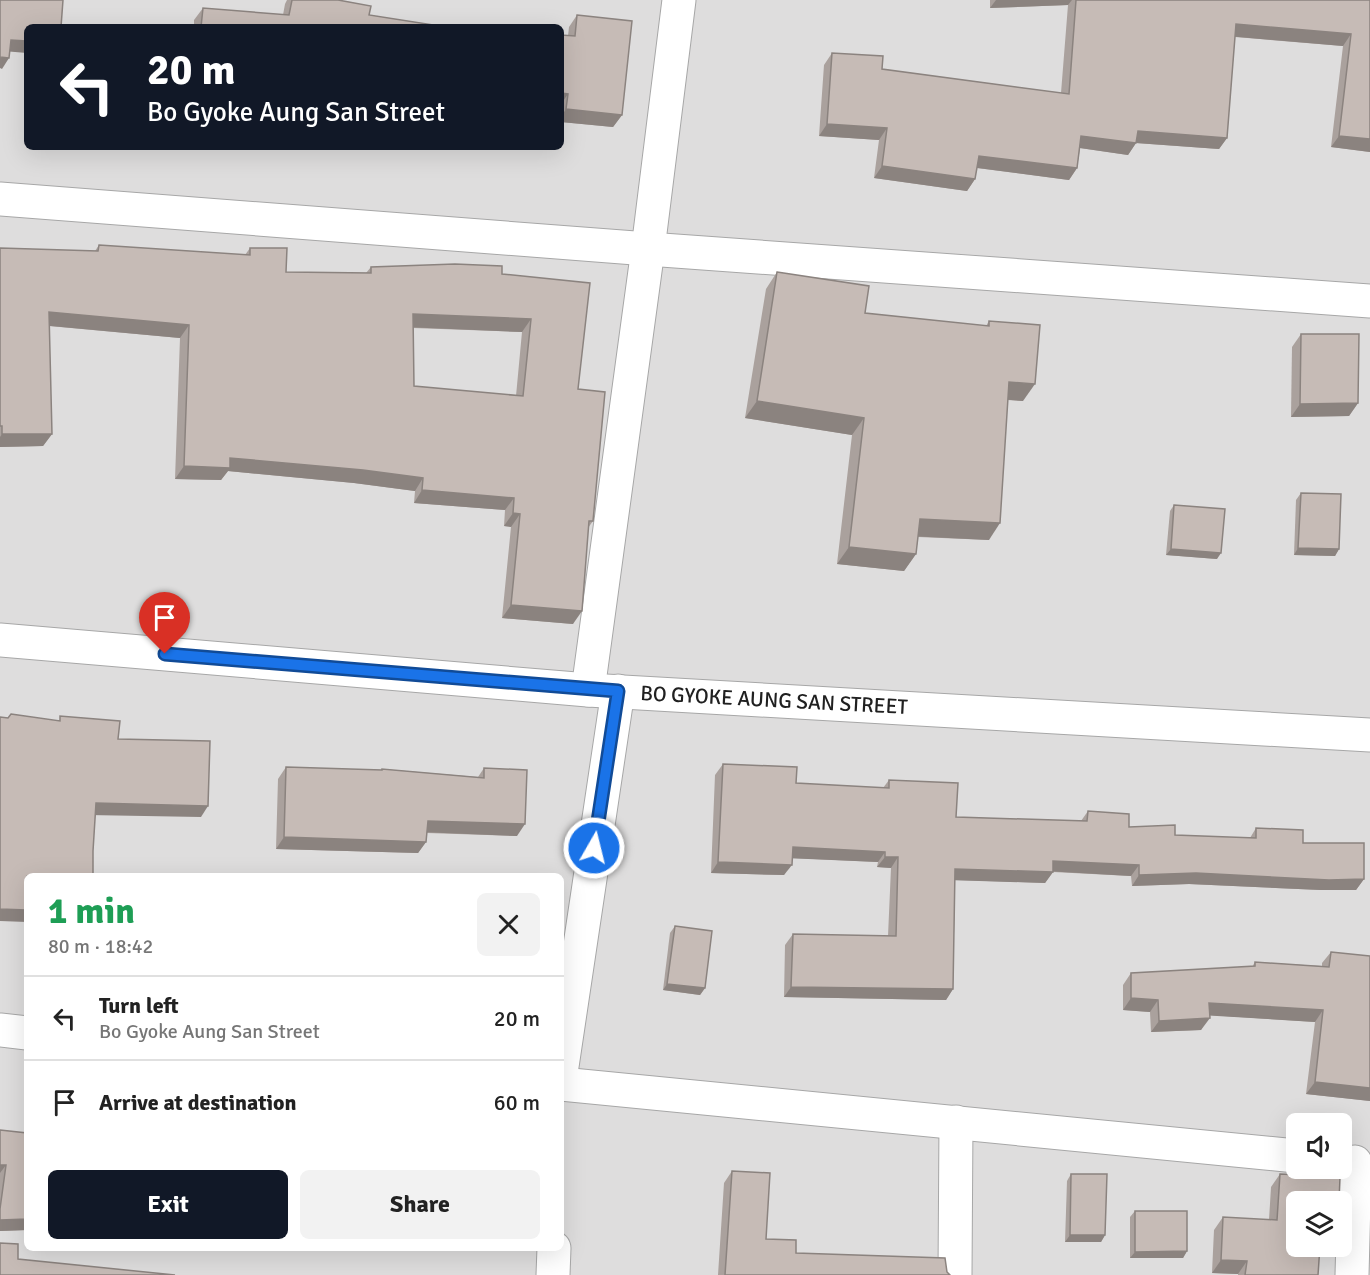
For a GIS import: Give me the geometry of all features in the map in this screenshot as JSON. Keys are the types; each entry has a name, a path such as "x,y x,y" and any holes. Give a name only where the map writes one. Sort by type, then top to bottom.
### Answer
{"street":[{"path":"564,1046 648,249 679,0"},
{"path":"0,199 1370,301"},
{"name":"BO GYOKE AUNG SAN STREET","path":"0,640 603,691 1370,735"},
{"path":"0,1030 24,1033"},
{"path":"564,1084 1286,1155"},
{"path":"955,1275 956,1122"},
{"path":"1352,1275 1355,1162"},
{"path":"553,1275 554,1251"}],"shaded area":[{"path":"0,0 1370,0 1370,1275 0,1275"}],"building":[{"path":"0,0 63,0 61,24 24,24 24,41 11,40 9,58 0,57"},
{"path":"292,0 338,0 371,6 369,15 427,24 201,24 203,8 289,15"},
{"path":"1076,0 1370,0 1370,139 1339,136 1351,34 1236,24 1227,138 1138,131 1136,143 1081,136 1077,168 979,156 975,179 882,166 887,128 827,124 832,53 883,56 882,69 1069,94"},
{"path":"577,15 632,21 622,115 566,109 568,94 564,93 564,35 575,36"},
{"path":"99,245 250,255 250,248 287,248 286,272 371,273 371,267 455,264 502,266 502,274 590,283 578,389 605,392 593,521 589,521 582,611 511,605 520,514 513,513 514,498 422,490 423,478 363,470 230,458 230,468 184,466 189,325 49,312 52,434 2,434 2,426 0,426 0,248 98,251","holes":["413,314 531,319 523,396 414,386"]},
{"path":"777,272 869,286 865,313 989,326 989,321 1040,325 1035,384 1009,382 1000,523 920,519 916,554 849,547 864,418 757,401"},
{"path":"1301,334 1359,334 1358,403 1300,404"},
{"path":"1301,493 1341,494 1339,549 1298,548"},
{"path":"1174,505 1225,509 1221,553 1171,549"},
{"path":"11,714 60,721 60,716 120,721 118,739 210,741 208,806 96,803 93,873 24,873 24,910 0,909 0,717 8,718"},
{"path":"723,764 797,767 796,783 889,788 889,780 958,783 956,817 1087,821 1088,811 1129,814 1129,827 1175,825 1175,835 1256,838 1256,828 1303,830 1303,843 1364,843 1364,879 1329,880 1196,873 1139,875 1139,865 1053,861 1053,872 955,869 953,989 791,987 793,934 896,936 898,857 885,857 885,852 793,847 792,865 718,862"},
{"path":"286,767 382,769 484,778 484,768 527,770 525,824 428,821 426,842 284,837"},
{"path":"675,926 712,931 705,988 667,984"},
{"path":"1331,952 1370,956 1370,1088 1315,1082 1323,1010 1209,1003 1210,1018 1159,1021 1158,1000 1131,998 1131,973 1255,966 1255,962 1329,967"},
{"path":"0,1130 24,1133 24,1219 0,1220 6,1165 0,1165"},
{"path":"732,1171 770,1173 766,1239 796,1240 796,1253 945,1258 947,1272 950,1275 725,1275"},
{"path":"1071,1174 1107,1174 1105,1235 1070,1235"},
{"path":"1280,1174 1286,1174 1286,1179 1340,1179 1339,1191 1286,1191 1286,1257 1319,1257 1318,1275 1245,1275 1247,1261 1221,1260 1223,1217 1277,1220"},
{"path":"1135,1211 1187,1211 1187,1251 1135,1252"},
{"path":"0,1243 18,1244 18,1259 175,1275 0,1275"}],"route":[{"path":"165,654 618,691 594,848"}]}
